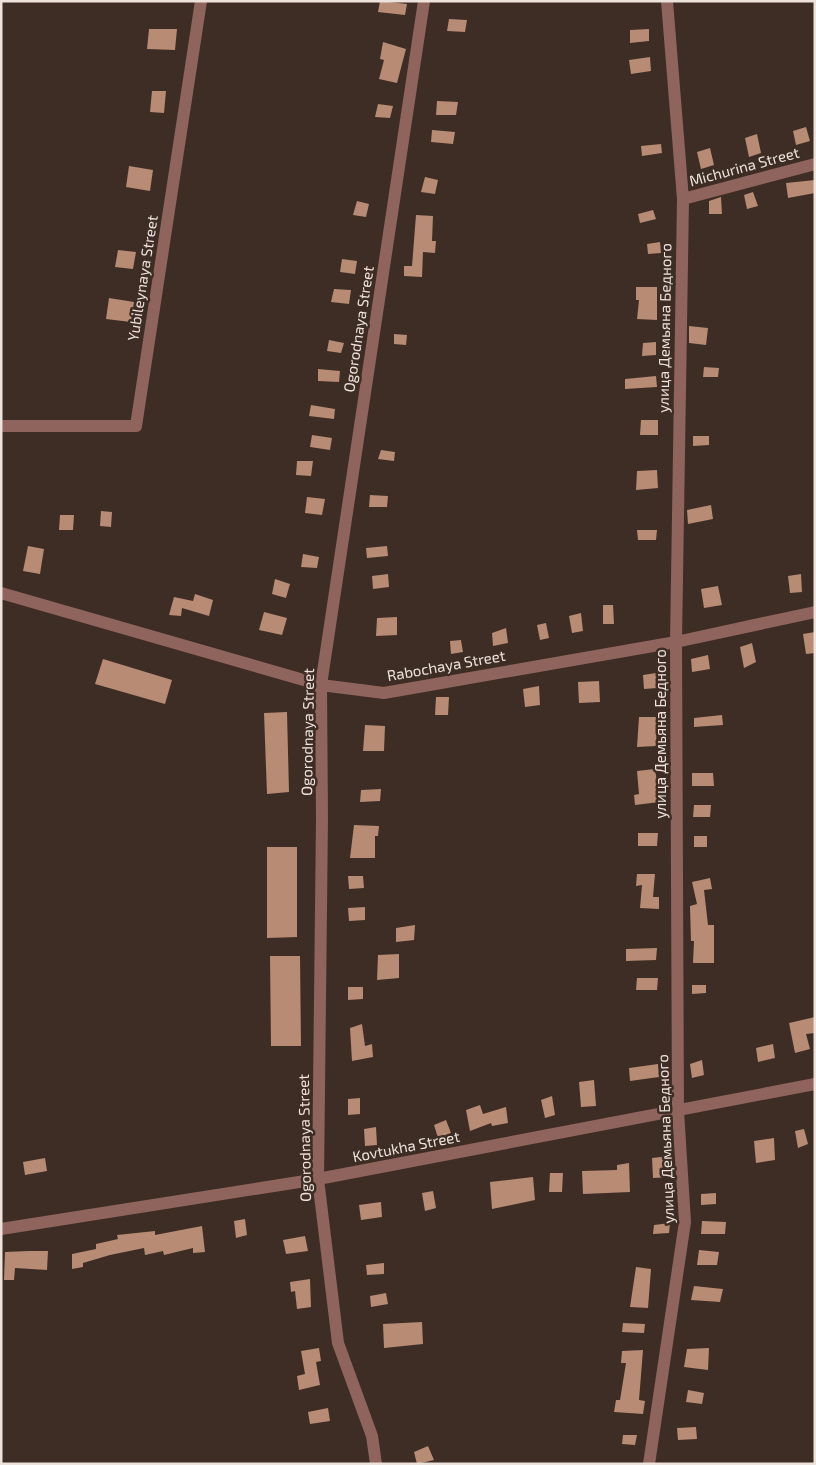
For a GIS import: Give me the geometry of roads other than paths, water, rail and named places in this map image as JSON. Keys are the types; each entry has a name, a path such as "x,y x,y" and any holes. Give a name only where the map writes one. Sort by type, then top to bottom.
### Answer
{"street":[{"name":"Yubileynaya Street","path":"1,426 136,426 200,1"},
{"name":"Ogorodnaya Street","path":"376,1464 372,1436 338,1343 318,1179 321,685 424,1"},
{"name":"улица Демьяна Бедного","path":"649,1464 686,1222 678,1111 676,642 683,199 667,1"},
{"name":"Michurina Street","path":"683,199 815,164"},
{"name":"Rabochaya Street","path":"1,594 321,685 384,693 676,642 815,612"},
{"name":"Kovtukha Street","path":"1,1229 318,1179 815,1084"}]}
